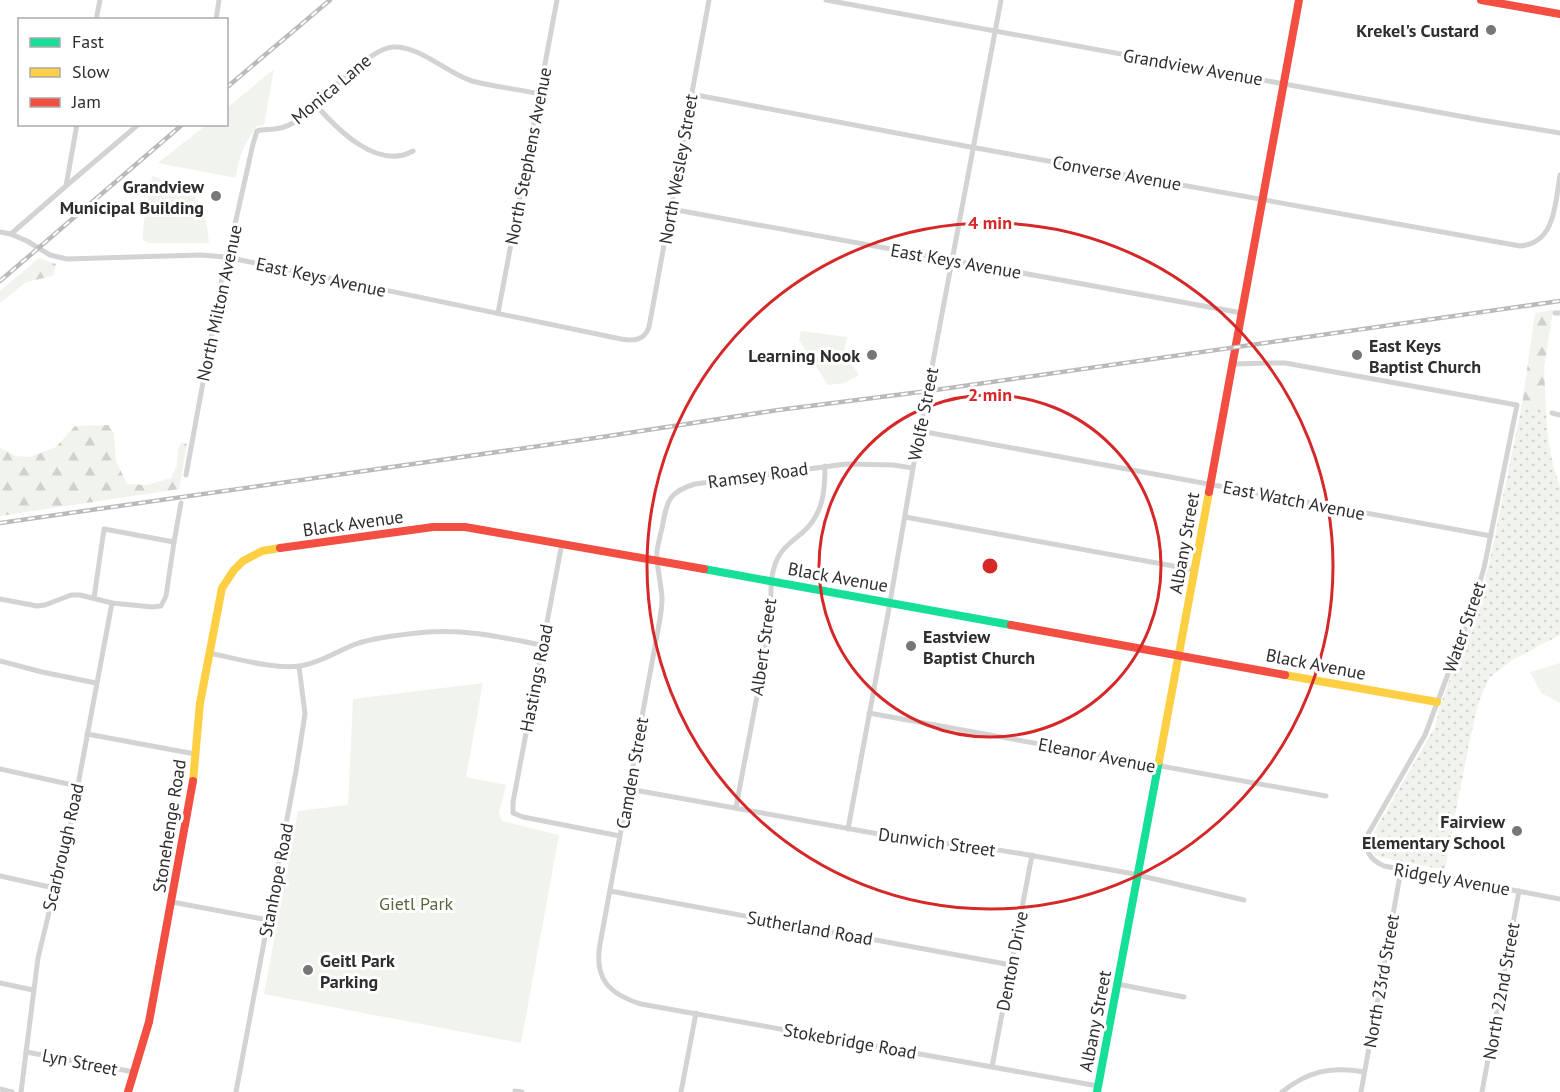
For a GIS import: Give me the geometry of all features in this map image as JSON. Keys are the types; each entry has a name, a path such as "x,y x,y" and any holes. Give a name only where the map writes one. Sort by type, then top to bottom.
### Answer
{"street":[{"path":"96,18 99,0"},
{"path":"216,18 219,0"},
{"name":"North Stephens Avenue","path":"498,313 557,0"},
{"name":"North Wesley Street","path":"644,336 649,327 709,0"},
{"name":"Grandview Avenue","path":"826,0 1560,133"},
{"name":"Wolfe Street","path":"848,829 1001,0"},
{"name":"Albany Street","path":"1097,1089 1299,0"},
{"path":"1481,0 1560,15"},
{"name":"Monica Lane","path":"257,132 285,127 300,118 374,53 392,47 419,53 456,75 473,81 540,94"},
{"name":"Converse Avenue","path":"692,94 1520,246 1534,243 1542,238 1549,227 1560,175"},
{"path":"315,104 339,130 360,146 383,154 405,155 412,151"},
{"path":"66,186 77,126"},
{"path":"11,234 137,126"},
{"name":"North Milton Avenue","path":"186,476 226,257 257,132"},
{"name":"East Keys Avenue","path":"670,209 1242,313"},
{"name":"East Keys Avenue","path":"0,232 27,241 50,255 67,259 200,255 226,257 621,339 636,340 644,336"},
{"name":"Water Street","path":"1233,364 1285,363 1516,405 1491,536 1468,621 1425,735 1368,834"},
{"path":"1552,413 1560,414"},
{"name":"East Watch Avenue","path":"920,431 1491,536"},
{"name":"Ramsey Road","path":"658,560 657,553 666,508 670,499 683,487 846,464 913,468"},
{"name":"Albert Street","path":"736,808 770,620 771,581 774,566 782,550 803,532 819,513 824,495 825,466"},
{"path":"0,599 37,606 71,595 80,595 112,603 161,606 166,596 181,503"},
{"path":"905,517 1195,570"},
{"name":"Black Avenue","path":"236,567 262,551 433,527 484,529 1437,702"},
{"path":"94,598 104,529 174,542"},
{"name":"Hastings Road","path":"562,543 513,802 513,813 518,816 620,836"},
{"name":"Camden Street","path":"604,987 598,957 662,609 658,560"},
{"name":"Stonehenge Road","path":"128,1092 149,1022 172,902 193,780 200,703 222,588 236,567"},
{"name":"Scarbrough Road","path":"21,1092 38,958 70,825 112,603"},
{"path":"209,653 276,666 299,666 358,644 426,632 447,631 542,645"},
{"path":"0,661 96,683"},
{"name":"Stanhope Road","path":"236,1092 305,714 299,666"},
{"name":"Eleanor Avenue","path":"869,713 1326,796"},
{"path":"87,734 195,754"},
{"path":"0,769 77,786"},
{"name":"Dunwich Street","path":"629,789 925,842 968,845 1032,855 1138,875 1244,900"},
{"name":"Ridgely Avenue","path":"1368,834 1369,856 1375,863 1383,866 1560,899"},
{"name":"Denton Drive","path":"992,1067 1032,855"},
{"name":"North 23rd Street","path":"1361,1092 1401,870"},
{"path":"0,876 54,888"},
{"name":"Sutherland Road","path":"610,891 1011,965"},
{"name":"North 22nd Street","path":"1482,1092 1519,891"},
{"path":"172,902 268,920"},
{"path":"0,983 33,990"},
{"path":"1117,984 1184,997"},
{"name":"Stokebridge Road","path":"604,987 631,1001 992,1067 1097,1089"},
{"path":"681,1092 696,1013"},
{"name":"Lyn Street","path":"26,1052 134,1072"},
{"path":"1282,1092 1314,1072 1341,1069 1364,1072"},
{"path":"0,1089 12,1092"},
{"path":"515,1091 522,1092"}],"green space":[{"path":"274,69 264,125 257,126 245,144 236,178 158,163 205,126 228,126 228,107"},
{"path":"152,176 178,185 195,197 204,216 209,243 149,243 143,240"},
{"path":"39,258 56,264 53,276 26,282 0,303 0,291"},
{"path":"1553,310 1544,368 1546,408 1522,405 1535,313"},
{"path":"801,331 847,337 844,352 859,375 844,383 828,385 799,340"},
{"path":"1522,405 1546,408 1550,447 1560,486 1560,635 1514,659 1490,677 1479,701 1469,743 1445,870 1375,856 1372,849 1373,834 1435,727 1440,706 1481,594"},
{"path":"108,425 114,433 116,461 127,484 147,485 171,478 177,465 179,446 182,442 187,444 179,489 0,516 0,448 16,456 30,457 56,447 75,426"},
{"path":"1560,663 1560,703 1541,693 1530,672"},
{"name":"Gietl Park","path":"483,683 466,777 506,785 499,813 502,821 559,835 521,1043 264,994 298,811 348,805 353,699"}],"railway":[{"path":"228,86 330,0"},
{"path":"0,281 181,126"},
{"path":"0,523 778,410 928,391 1560,301"}],"traffic: fast":[{"path":"704,569 1011,625"},
{"path":"1097,1092 1159,761"}],"traffic: slow":[{"path":"1159,761 1209,492"},
{"path":"193,781 200,703 222,588 243,561 262,551 280,548"},
{"path":"1285,675 1437,702"}],"traffic: jam":[{"path":"1209,492 1299,0"},
{"path":"1481,0 1560,14"},
{"path":"280,548 433,527 465,527 704,569"},
{"path":"1011,625 1285,675"},
{"path":"128,1092 149,1022 193,781"}],"place":[{"name":"Krekel's Custard","path":"1491,30"},
{"name":"Grandview Municipal Building","path":"216,196"},
{"name":"Learning Nook","path":"872,355"},
{"name":"East Keys Baptist Church","path":"1357,355"},
{"name":"Eastview Baptist Church","path":"911,646"},
{"name":"Fairview Elementary School","path":"1517,831"},
{"name":"Geitl Park Parking","path":"308,970"}]}
